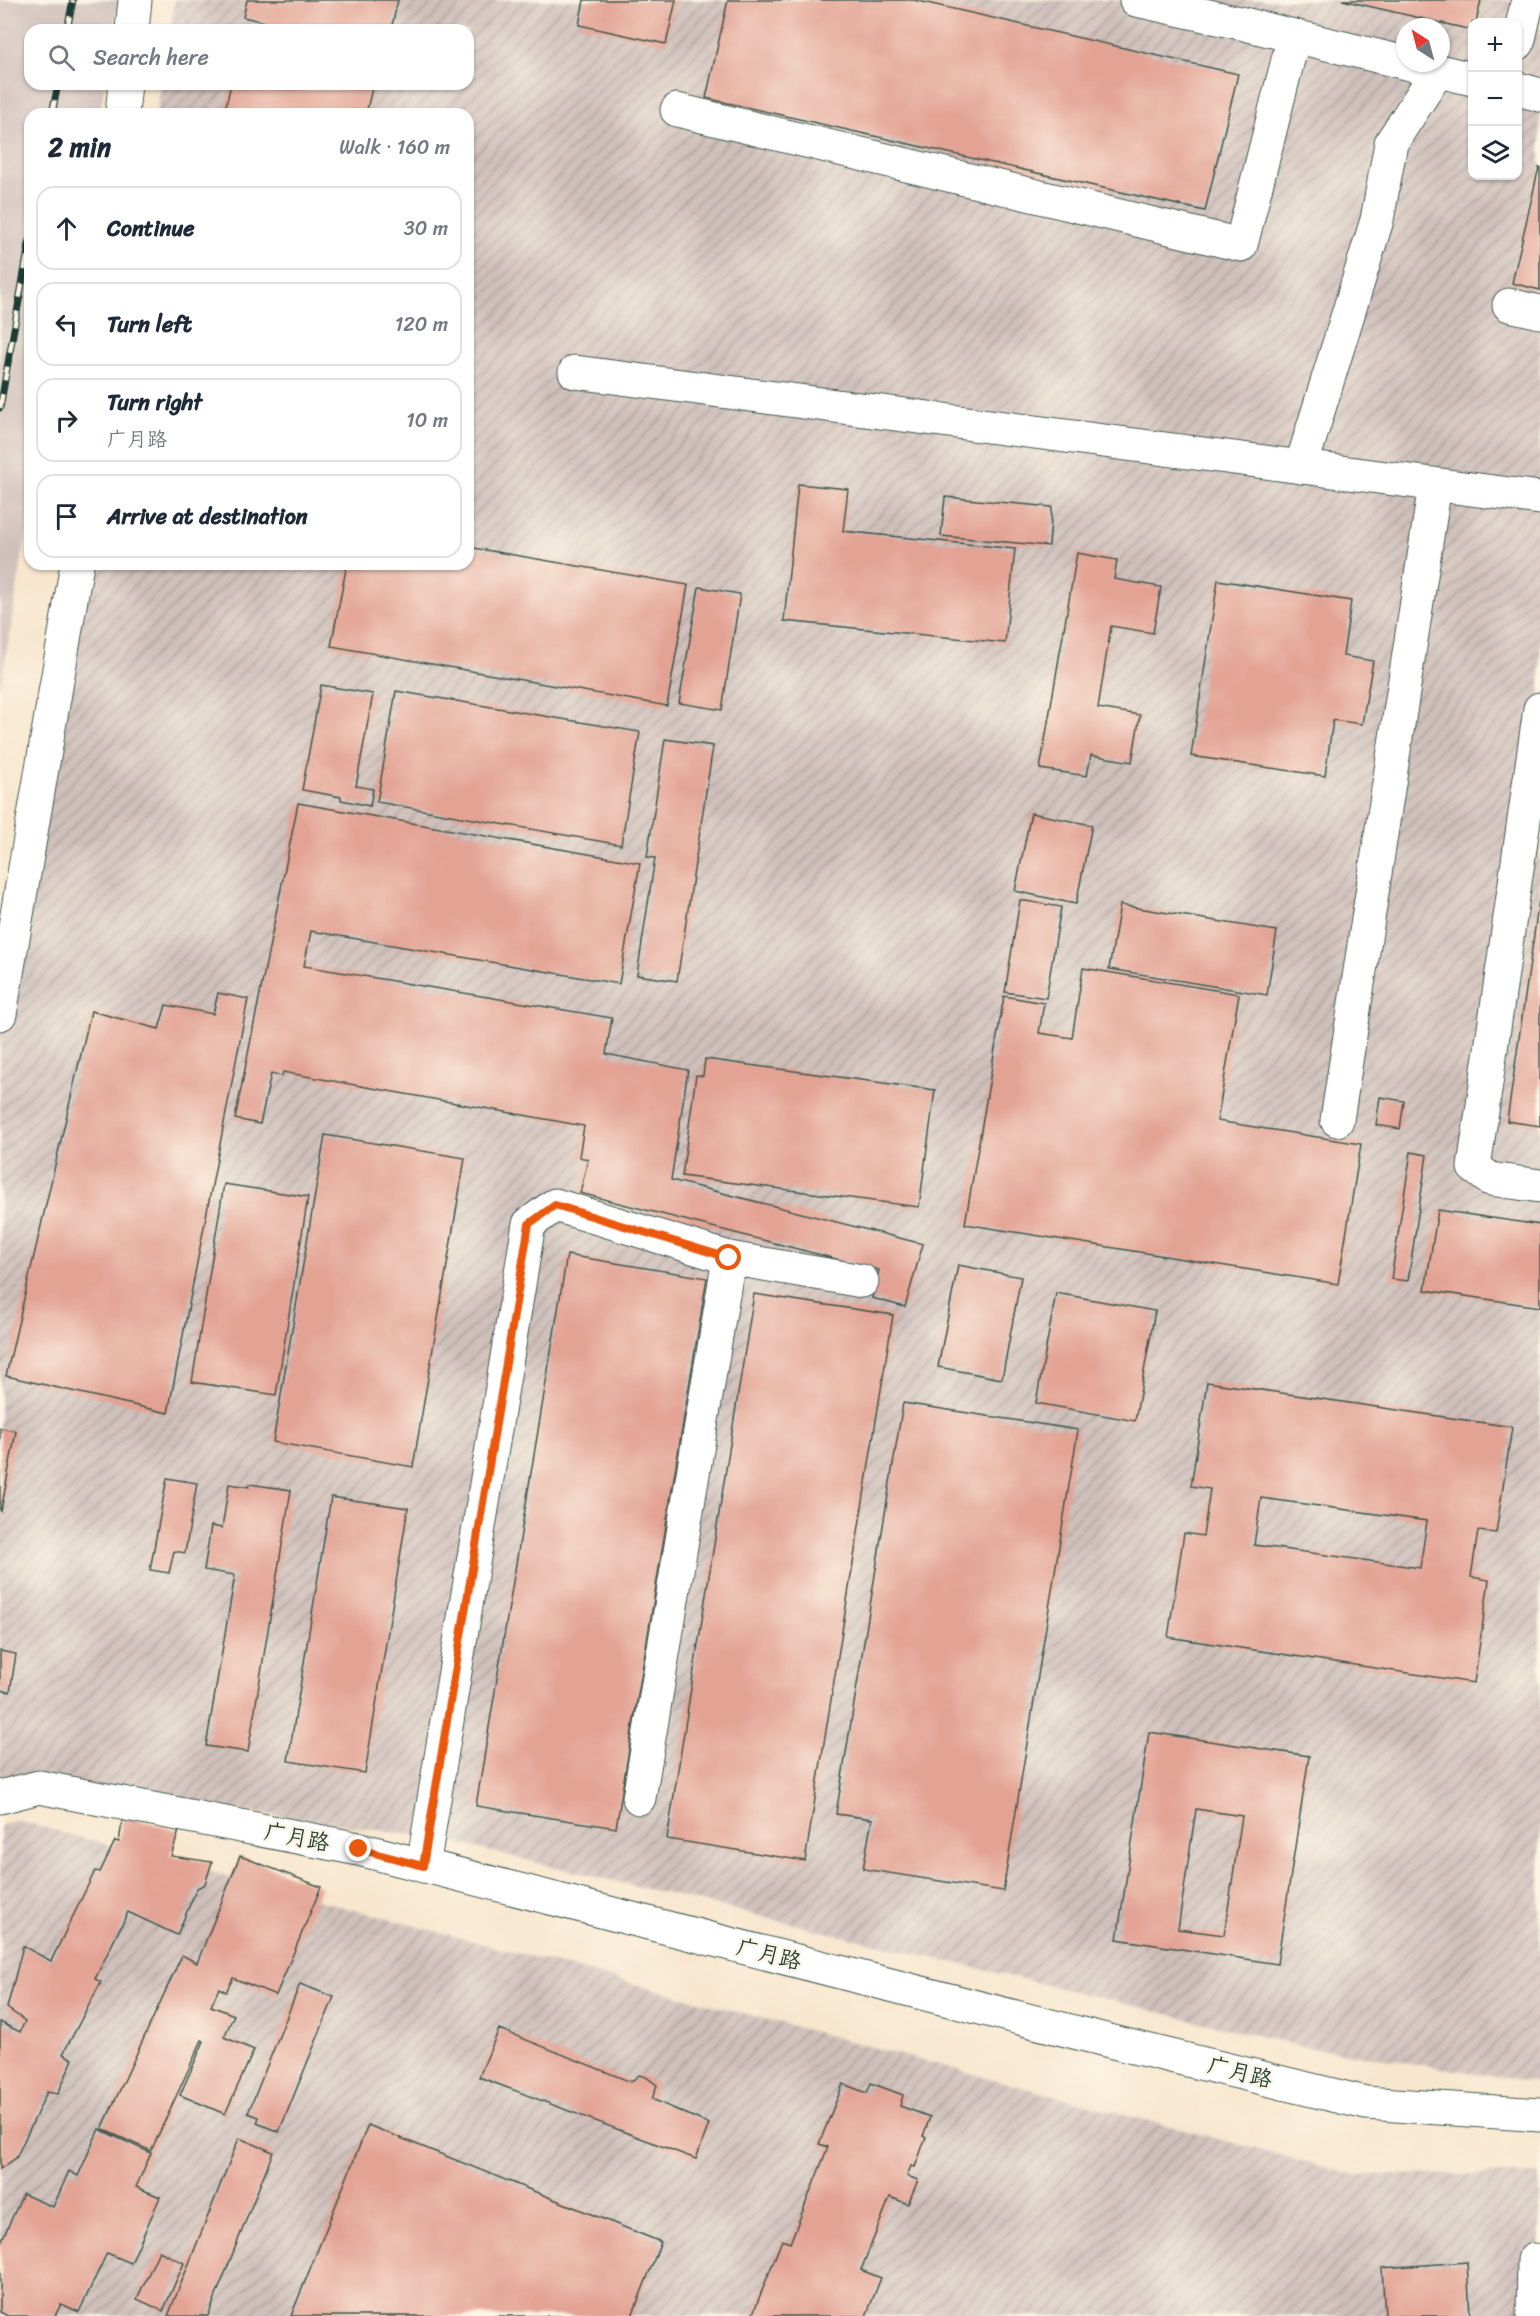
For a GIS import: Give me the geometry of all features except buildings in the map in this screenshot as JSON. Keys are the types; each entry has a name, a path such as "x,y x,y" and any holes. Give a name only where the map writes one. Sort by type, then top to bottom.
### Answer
{"street":[{"path":"133,24 135,0"},
{"path":"1136,0 1243,11 1294,36 1396,62"},
{"path":"1522,26 1528,0"},
{"path":"677,110 1241,244 1294,36"},
{"path":"1300,467 1377,220 1391,143 1437,72 1468,78"},
{"path":"123,108 124,90"},
{"path":"1522,90 1540,95"},
{"path":"1509,305 1540,312"},
{"path":"575,372 1540,498"},
{"path":"1337,1120 1435,485"},
{"path":"0,1014 76,570"},
{"path":"1540,709 1474,1167 1490,1179 1540,1186"},
{"path":"423,1866 529,1224 555,1205 729,1258 862,1281"},
{"path":"639,1798 729,1258"},
{"name":"广月路","path":"0,1797 39,1787 359,1849 1121,2044 1366,2103 1540,2115"},
{"path":"1533,2316 1534,2260"}],"shaded area":[{"path":"0,0 120,0 115,24 24,24 24,90 104,90 101,108 24,108 24,548 0,690"},
{"path":"175,0 1540,0 1540,2083 1305,2047 439,1839 0,1776 0,1026 78,570 474,570 474,108 157,108 160,90 474,90 474,24 171,24"},
{"path":"15,1820 1354,2175 1540,2174 1540,2316 0,2316 0,1827"}],"railway":[{"path":"68,24 73,0"},
{"path":"53,108 57,90"},
{"path":"0,408 24,273"}],"route":[{"path":"359,1849 423,1866 529,1224 555,1205 729,1258"}]}
